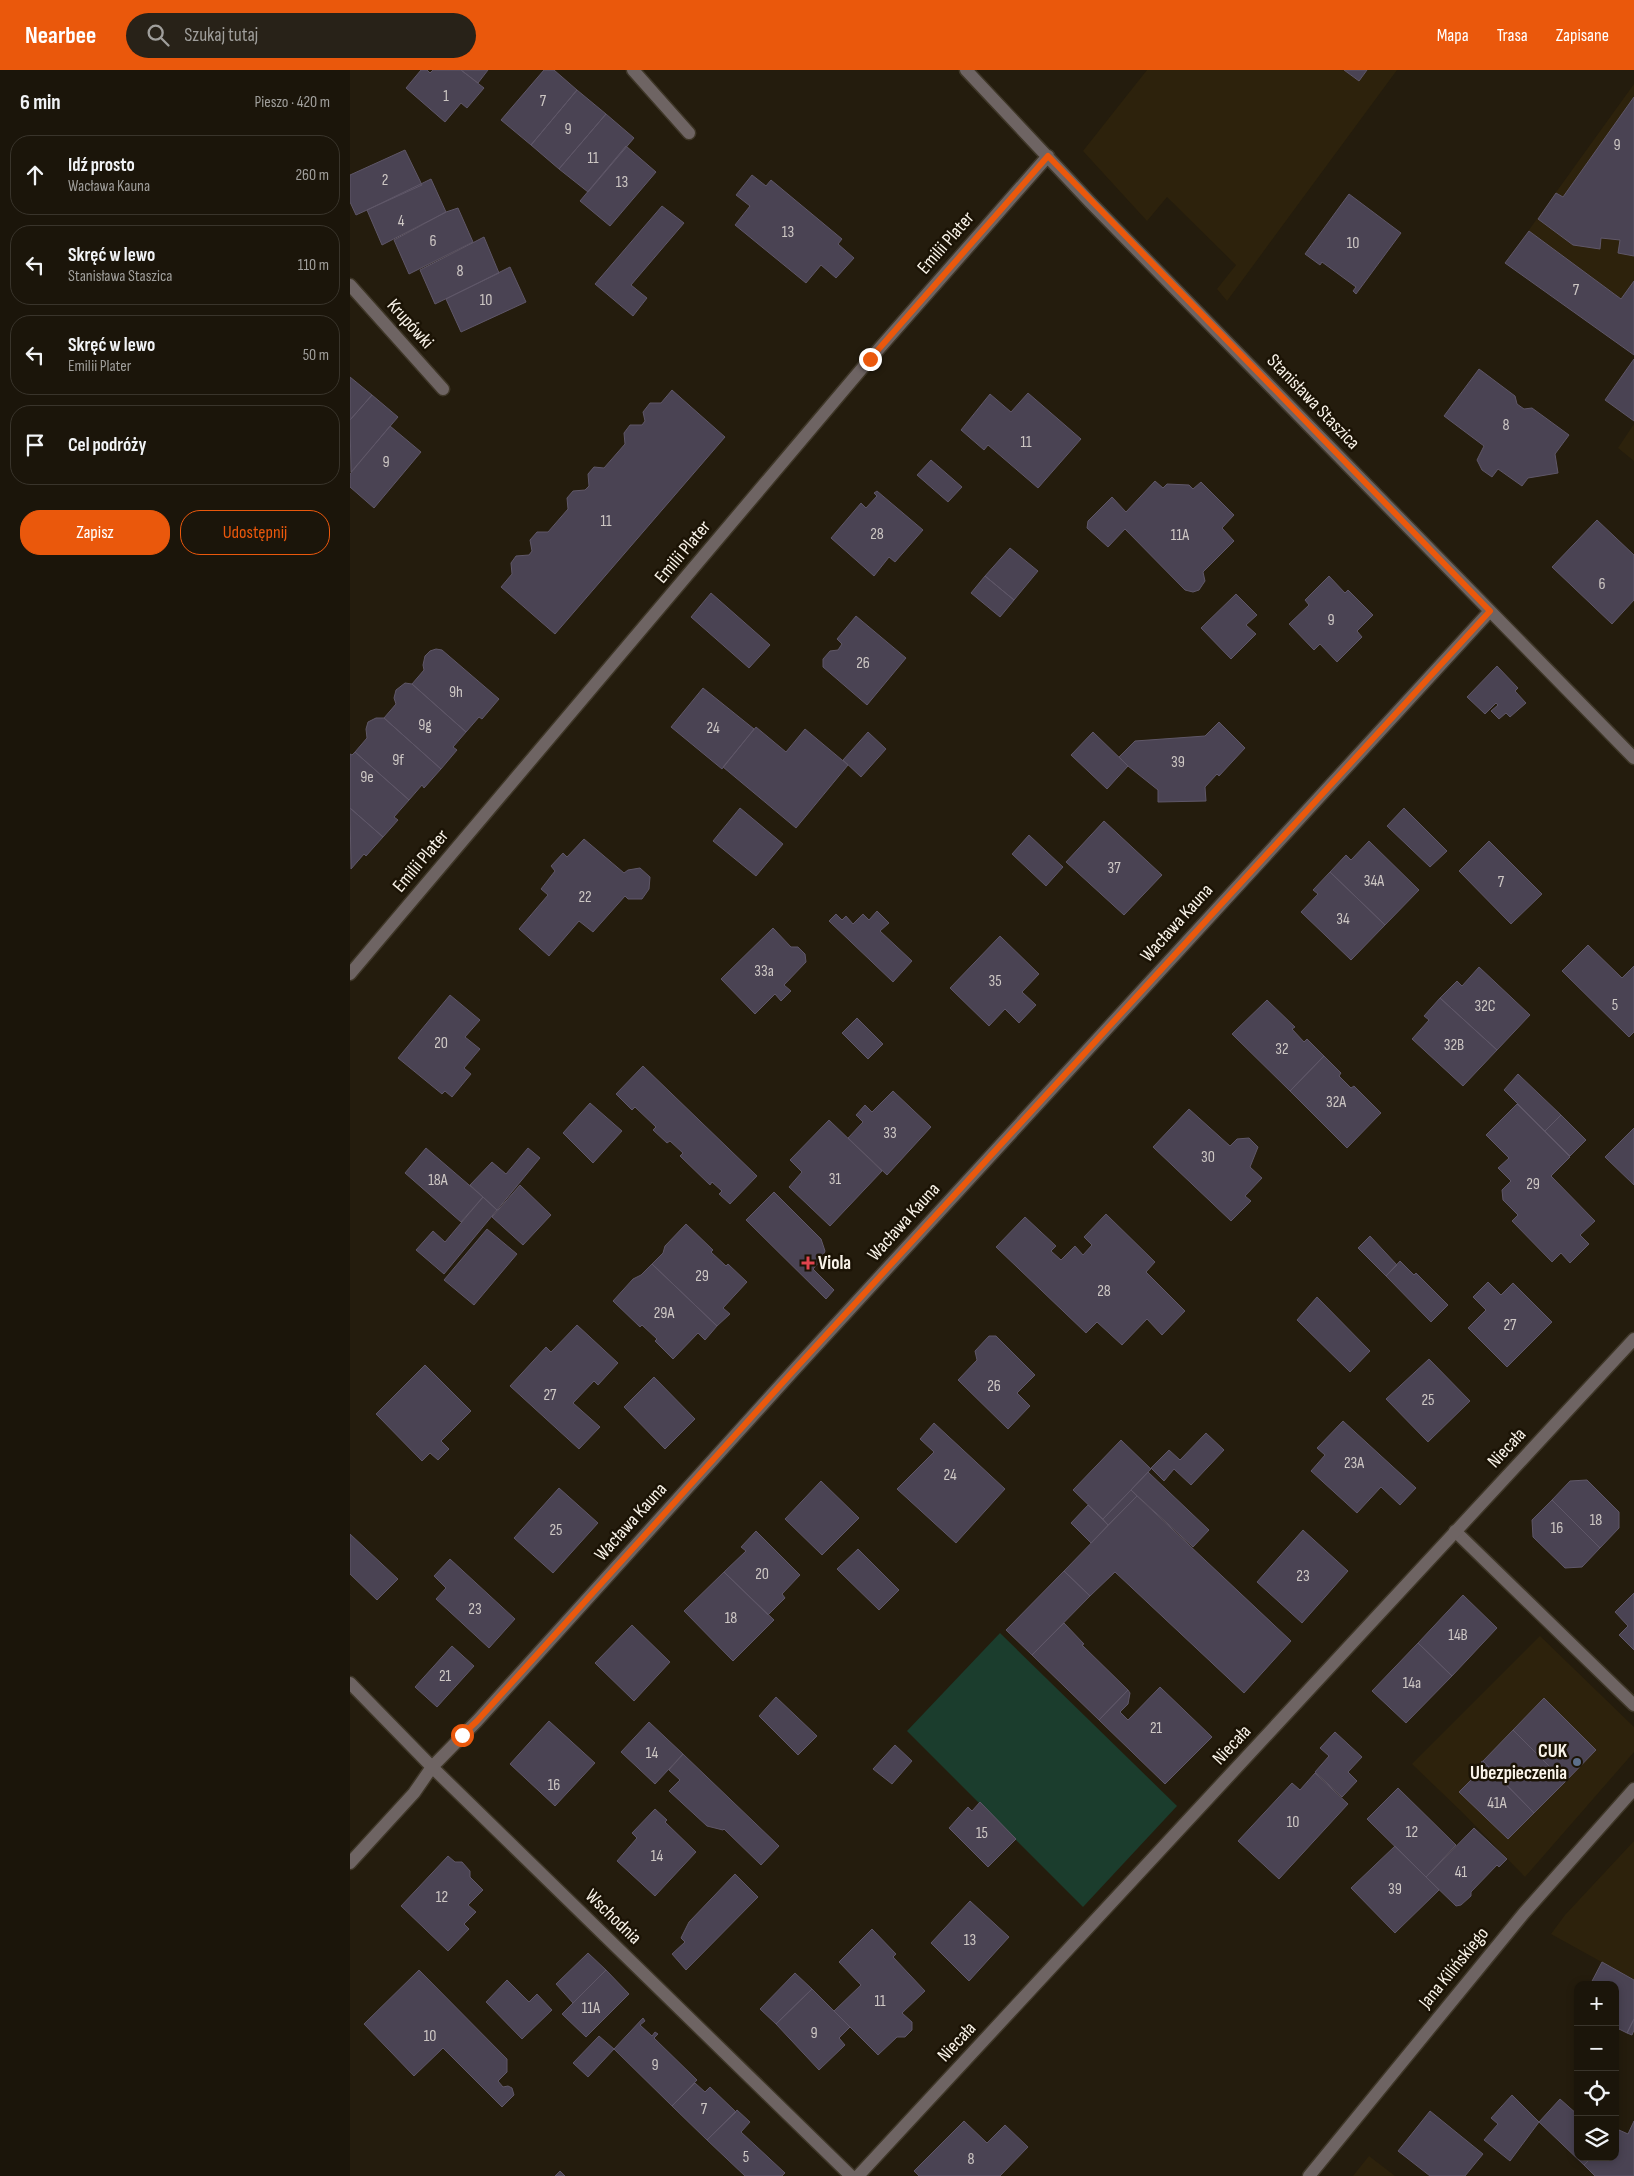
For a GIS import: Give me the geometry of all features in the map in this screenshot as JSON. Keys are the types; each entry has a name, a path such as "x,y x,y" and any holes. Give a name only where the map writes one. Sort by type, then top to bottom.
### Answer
{"street":[{"path":"633,70 689,133"},
{"name":"Stanisława Staszica","path":"966,70 1634,758"},
{"name":"Emilii Plater","path":"350,974 870,359 1048,156"},
{"name":"Krupówki","path":"350,285 442,389"},
{"name":"Wacława Kauna","path":"350,1863 414,1793 432,1767 477,1721 795,1369 1490,611"},
{"name":"Niecała","path":"858,2176 1634,1339"},
{"path":"1455,1531 1634,1705"},
{"name":"Wschodnia","path":"350,1683 432,1767 851,2176"},
{"name":"Jana Kilińskiego","path":"1309,2176 1524,1913 1634,1789"}],"shaded area":[{"path":"1147,70 1397,70 1227,301 1217,289 1236,265 1167,197 1147,221 1083,151"},
{"path":"1634,84 1634,355 1505,263"},
{"path":"1634,424 1634,461 1618,448"},
{"path":"1540,1636 1634,1727 1634,1752 1525,1877 1412,1764"},
{"path":"1634,1841 1634,1980 1551,1934 1565,1915"},
{"path":"1369,2156 1395,2176 1353,2176"}],"green space":[{"path":"1000,1633 1177,1806 1083,1907 907,1731"}],"building":[{"path":"421,70 427,70 430,73 433,70 461,70 484,88 467,108 461,103 445,122 406,88"},
{"path":"461,70 488,70 478,83"},
{"path":"544,70 554,70 577,90 531,145 501,120"},
{"path":"1344,70 1367,70 1359,81"},
{"path":"577,90 606,114 559,169 531,145"},
{"path":"1634,97 1634,256 1618,253 1620,240 1601,238 1600,249 1573,245 1538,219 1556,193 1563,197"},
{"path":"606,114 634,138 588,192 559,169"},
{"path":"626,146 656,172 610,226 580,201"},
{"path":"405,150 422,185 356,215 350,202 350,175"},
{"path":"752,175 766,186 771,180 842,239 838,244 854,258 836,278 821,265 806,283 735,225 750,206 736,195"},
{"path":"431,179 446,212 382,245 367,210"},
{"path":"1349,194 1401,233 1356,294 1353,291 1356,287 1322,262 1320,265 1305,254"},
{"path":"662,206 684,223 631,285 647,298 633,316 595,284"},
{"path":"458,208 473,242 409,274 394,240 446,212"},
{"path":"1529,231 1621,299 1634,281 1634,355 1505,263"},
{"path":"484,237 499,273 435,304 420,270"},
{"path":"510,267 526,302 461,332 446,299"},
{"path":"1634,359 1634,421 1605,400"},
{"path":"1479,369 1515,396 1517,404 1524,409 1532,408 1569,435 1555,454 1558,473 1528,478 1522,486 1498,469 1492,477 1482,470 1477,460 1484,446 1444,416"},
{"path":"350,377 372,395 350,420"},
{"path":"672,390 725,437 555,634 501,587 512,574 511,563 516,556 529,555 532,551 530,540 537,532 548,532 568,509 567,498 573,491 585,490 589,486 588,474 594,467 604,468 625,444 624,433 630,425 642,425 645,421 643,412 650,403 661,403"},
{"path":"1028,393 1081,439 1038,488 988,445 984,450 961,430 990,394 1011,412"},
{"path":"372,395 398,417 351,472 350,420"},
{"path":"390,426 421,452 374,508 350,487 350,474"},
{"path":"931,460 962,487 948,502 917,475"},
{"path":"1155,481 1163,488 1167,484 1189,485 1193,489 1201,482 1234,515 1222,528 1234,541 1203,572 1205,581 1199,590 1193,592 1185,590 1125,529 1108,547 1087,528 1088,521 1112,497 1126,512"},
{"path":"877,491 923,530 895,562 889,557 874,576 831,538 861,503 866,508 877,496 874,493"},
{"path":"1597,520 1634,555 1634,600 1612,624 1552,567"},
{"path":"1010,548 1038,571 1014,600 985,576"},
{"path":"985,576 1014,600 1000,617 971,593"},
{"path":"1329,576 1345,593 1348,590 1373,615 1357,631 1362,637 1337,662 1320,644 1314,650 1289,624 1309,605 1305,600"},
{"path":"711,593 770,645 749,668 691,617"},
{"path":"1236,594 1257,615 1246,625 1256,634 1231,659 1201,628"},
{"path":"856,616 906,658 867,705 823,667 823,659 830,651 838,650 842,644 837,639"},
{"path":"442,650 499,699 482,719 479,717 466,732 412,684 424,670 425,656 430,651"},
{"path":"1497,666 1518,688 1515,691 1526,703 1510,717 1506,713 1499,719 1491,711 1498,705 1496,703 1485,714 1467,697"},
{"path":"405,683 412,684 466,732 453,747 457,750 441,769 384,718 396,704 394,698 396,690"},
{"path":"703,688 754,729 722,769 671,727"},
{"path":"376,718 384,718 441,769 424,788 422,785 409,800 355,752 367,738 366,729 368,722"},
{"path":"1219,722 1245,748 1219,776 1217,774 1205,787 1206,801 1158,802 1158,790 1119,757 1135,741 1205,736"},
{"path":"756,727 786,752 805,729 848,765 796,828 723,767"},
{"path":"868,732 886,749 861,777 843,760"},
{"path":"1093,732 1128,766 1107,789 1071,755"},
{"path":"355,752 409,800 394,817 398,820 383,837 350,808 350,754 352,755"},
{"path":"350,808 383,837 351,869"},
{"path":"740,808 783,844 756,876 713,841"},
{"path":"1404,808 1447,851 1430,867 1387,826"},
{"path":"1104,821 1162,875 1124,915 1066,862"},
{"path":"1029,835 1063,867 1046,886 1012,854"},
{"path":"584,839 624,873 628,870 640,868 650,877 649,889 642,899 628,899 625,896 593,932 579,921 549,956 519,929 548,895 541,889 555,871 551,866 563,853 567,857"},
{"path":"1369,841 1419,890 1385,925 1330,872 1346,855 1351,860"},
{"path":"1489,841 1542,894 1511,924 1459,871"},
{"path":"1330,872 1385,925 1351,960 1301,912 1318,894 1313,890"},
{"path":"877,911 889,923 880,931 912,961 893,982 829,921 836,914 842,920 846,916 853,924 863,914 869,920"},
{"path":"773,928 791,947 798,947 805,954 806,962 784,985 791,991 781,1001 775,994 755,1014 721,979"},
{"path":"1000,936 1039,974 1022,992 1036,1005 1019,1023 1005,1009 989,1026 950,988"},
{"path":"1588,945 1622,978 1634,966 1634,1032 1629,1037 1562,971"},
{"path":"1479,967 1530,1015 1497,1050 1440,998 1457,981 1462,986"},
{"path":"450,995 480,1020 465,1037 480,1049 464,1068 471,1074 452,1097 445,1091 442,1094 398,1058"},
{"path":"1440,998 1497,1050 1463,1086 1412,1039 1429,1020 1424,1016"},
{"path":"1267,1000 1295,1027 1292,1029 1304,1042 1307,1039 1324,1056 1290,1091 1232,1034"},
{"path":"857,1018 883,1044 868,1059 842,1033"},
{"path":"1324,1056 1341,1073 1339,1076 1351,1088 1354,1086 1381,1113 1347,1148 1290,1091"},
{"path":"643,1066 757,1176 730,1204 719,1194 722,1191 712,1182 710,1185 680,1156 683,1153 670,1141 667,1143 653,1130 656,1127 635,1107 632,1110 616,1094"},
{"path":"1518,1074 1561,1115 1545,1131 1504,1090"},
{"path":"893,1091 931,1127 887,1175 848,1138 863,1122 856,1115 865,1105 872,1112"},
{"path":"590,1103 622,1131 593,1163 563,1133"},
{"path":"1517,1104 1570,1157 1551,1176 1595,1221 1580,1235 1589,1244 1570,1263 1561,1253 1552,1262 1512,1221 1518,1215 1503,1200 1502,1190 1511,1181 1498,1168 1509,1158 1486,1135"},
{"path":"1189,1109 1230,1146 1237,1139 1249,1138 1258,1147 1250,1167 1262,1178 1245,1196 1251,1201 1231,1221 1153,1147"},
{"path":"1561,1115 1586,1140 1570,1156 1545,1131"},
{"path":"829,1120 882,1171 830,1226 789,1187 802,1172 790,1160"},
{"path":"1634,1128 1634,1185 1605,1157"},
{"path":"426,1148 483,1197 461,1222 405,1173"},
{"path":"528,1148 540,1158 497,1210 470,1185 492,1162 506,1174"},
{"path":"520,1185 551,1215 523,1245 492,1217"},
{"path":"774,1192 821,1239 825,1251 821,1260 813,1269 834,1290 826,1299 746,1220"},
{"path":"483,1197 497,1210 444,1274 416,1250 433,1231 445,1242"},
{"path":"1106,1214 1155,1262 1146,1272 1185,1311 1162,1335 1147,1319 1122,1345 1097,1322 1086,1333 996,1247 1025,1217 1056,1246 1051,1251 1061,1260 1075,1246 1083,1255 1092,1245 1084,1237"},
{"path":"686,1224 713,1250 711,1252 726,1266 728,1264 747,1282 723,1308 730,1314 717,1326 652,1264 663,1253 665,1246"},
{"path":"487,1229 517,1254 474,1305 444,1280"},
{"path":"1370,1236 1397,1265 1386,1276 1358,1248"},
{"path":"1400,1261 1414,1275 1416,1273 1448,1305 1431,1322 1386,1276"},
{"path":"652,1264 717,1326 705,1340 698,1333 673,1359 655,1341 657,1339 642,1325 640,1327 613,1301 633,1279 641,1275"},
{"path":"1488,1282 1501,1295 1513,1283 1552,1322 1507,1367 1468,1328 1486,1310 1473,1297"},
{"path":"1317,1297 1370,1351 1350,1372 1297,1320"},
{"path":"577,1325 618,1363 598,1385 594,1381 573,1403 600,1427 579,1449 510,1386 546,1347 551,1352"},
{"path":"989,1336 996,1336 1035,1375 1017,1393 1030,1406 1008,1429 958,1380 977,1360 975,1351"},
{"path":"1429,1359 1470,1401 1428,1442 1386,1399"},
{"path":"425,1365 471,1411 441,1441 449,1449 438,1460 430,1453 422,1461 376,1414"},
{"path":"654,1377 695,1419 665,1449 624,1407"},
{"path":"1343,1421 1416,1488 1400,1505 1381,1487 1357,1513 1311,1471 1325,1455 1317,1448"},
{"path":"934,1423 1005,1489 956,1543 897,1489 934,1452 920,1439"},
{"path":"1206,1433 1224,1450 1191,1485 1174,1469 1164,1481 1151,1468 1169,1450 1180,1460"},
{"path":"1121,1440 1151,1469 1103,1519 1073,1490"},
{"path":"1148,1472 1209,1530 1193,1547 1131,1490"},
{"path":"1587,1480 1619,1512 1619,1528 1600,1548 1552,1500 1570,1481"},
{"path":"821,1481 859,1518 822,1555 785,1519"},
{"path":"559,1488 598,1523 553,1573 514,1538"},
{"path":"1131,1490 1137,1496 1108,1525 1103,1519"},
{"path":"1137,1496 1291,1641 1244,1693 1115,1572 1090,1596 1064,1571"},
{"path":"1552,1500 1600,1548 1582,1567 1565,1568 1533,1537 1532,1520"},
{"path":"1088,1505 1108,1525 1091,1543 1071,1523"},
{"path":"1303,1530 1348,1571 1302,1623 1257,1582"},
{"path":"756,1531 800,1575 782,1594 785,1598 768,1615 724,1572 746,1551 741,1547"},
{"path":"350,1534 398,1579 377,1600 350,1574"},
{"path":"858,1549 899,1590 879,1610 837,1569"},
{"path":"450,1559 515,1619 489,1648 436,1599 446,1588 434,1576"},
{"path":"1064,1571 1090,1596 1032,1655 1006,1630"},
{"path":"724,1572 774,1620 733,1661 684,1611"},
{"path":"1634,1593 1634,1650 1619,1635 1628,1626 1615,1612"},
{"path":"1463,1595 1497,1628 1452,1676 1418,1643"},
{"path":"1064,1623 1084,1644 1082,1645 1128,1690 1099,1720 1032,1655"},
{"path":"632,1625 670,1662 634,1701 595,1663"},
{"path":"1418,1643 1452,1676 1406,1723 1372,1691"},
{"path":"452,1646 474,1666 437,1707 415,1687"},
{"path":"1160,1687 1212,1737 1165,1784 1099,1720 1128,1690 1130,1693 1128,1704 1120,1712 1128,1720"},
{"path":"776,1697 817,1736 798,1755 759,1716"},
{"path":"1544,1698 1596,1750 1565,1782 1513,1730"},
{"path":"549,1721 595,1763 555,1806 510,1764"},
{"path":"649,1722 683,1754 655,1784 621,1752"},
{"path":"1513,1730 1565,1782 1534,1813 1483,1761"},
{"path":"1335,1732 1362,1757 1348,1772 1357,1781 1342,1797 1315,1772 1329,1756 1320,1748"},
{"path":"895,1745 912,1761 892,1784 873,1769"},
{"path":"683,1754 779,1846 761,1865 724,1829 707,1826 669,1791 680,1780 669,1770"},
{"path":"1483,1761 1534,1813 1508,1839 1459,1792 1485,1766 1481,1762"},
{"path":"1315,1773 1348,1804 1279,1879 1238,1841 1292,1783 1300,1790"},
{"path":"1398,1788 1456,1845 1426,1877 1367,1819"},
{"path":"980,1802 1016,1839 988,1867 949,1828 968,1807 972,1811"},
{"path":"655,1809 667,1820 665,1822 696,1852 655,1896 617,1861 637,1838 632,1833"},
{"path":"1474,1828 1507,1859 1499,1867 1497,1865 1471,1892 1471,1896 1461,1905 1456,1906 1426,1877"},
{"path":"1395,1846 1439,1890 1395,1933 1351,1888"},
{"path":"448,1856 455,1862 462,1862 470,1871 470,1877 483,1890 468,1905 476,1912 464,1924 469,1929 448,1951 401,1906"},
{"path":"735,1874 758,1897 686,1970 672,1954 685,1942 681,1938 689,1922"},
{"path":"970,1901 1009,1937 969,1981 931,1943"},
{"path":"872,1929 896,1954 893,1957 925,1991 902,2013 912,2022 912,2030 905,2037 897,2037 878,2055 834,2011 861,1985 839,1962"},
{"path":"588,1953 606,1970 573,2003 556,1984"},
{"path":"1602,1962 1634,1980 1634,2019 1627,2033 1619,2029 1619,1981 1592,1981"},
{"path":"419,1970 507,2059 507,2072 498,2081 503,2087 508,2086 512,2088 514,2095 502,2107 443,2048 414,2076 364,2024"},
{"path":"606,1970 629,1994 586,2037 562,2014"},
{"path":"795,1973 812,1989 776,2024 760,2009"},
{"path":"507,1980 529,2002 537,1994 552,2010 522,2039 486,2002"},
{"path":"812,1989 850,2027 839,2038 845,2045 819,2070 776,2024"},
{"path":"643,2018 645,2021 640,2025 652,2036 655,2032 658,2034 654,2038 697,2080 672,2106 614,2049"},
{"path":"1634,2019 1634,2030 1632,2035 1627,2033"},
{"path":"599,2036 614,2049 588,2077 573,2063"},
{"path":"695,2083 705,2092 710,2087 736,2112 707,2140 672,2106"},
{"path":"1512,2095 1539,2122 1510,2161 1484,2140 1498,2124 1491,2118"},
{"path":"1560,2099 1574,2111 1574,2155 1539,2122"},
{"path":"737,2110 750,2122 741,2132 785,2173 782,2176 745,2176 707,2140"},
{"path":"1430,2111 1483,2154 1465,2176 1430,2176 1398,2151"},
{"path":"964,2121 987,2143 1005,2125 1028,2147 1000,2176 919,2176 914,2171"},
{"path":"1634,2121 1634,2176 1595,2176 1584,2165 1588,2161 1619,2161 1619,2130 1628,2134"},
{"path":"1580,2161 1588,2161 1584,2165"},
{"path":"560,2171 565,2176 555,2176"}],"place":[{"name":"Viola","path":"808,1263"},
{"name":"CUK Ubezpieczenia","path":"1577,1762"}],"route":[{"path":"462,1735 477,1721 1225,898 1490,611 1188,300 1090,202 1048,156 870,359"}]}
